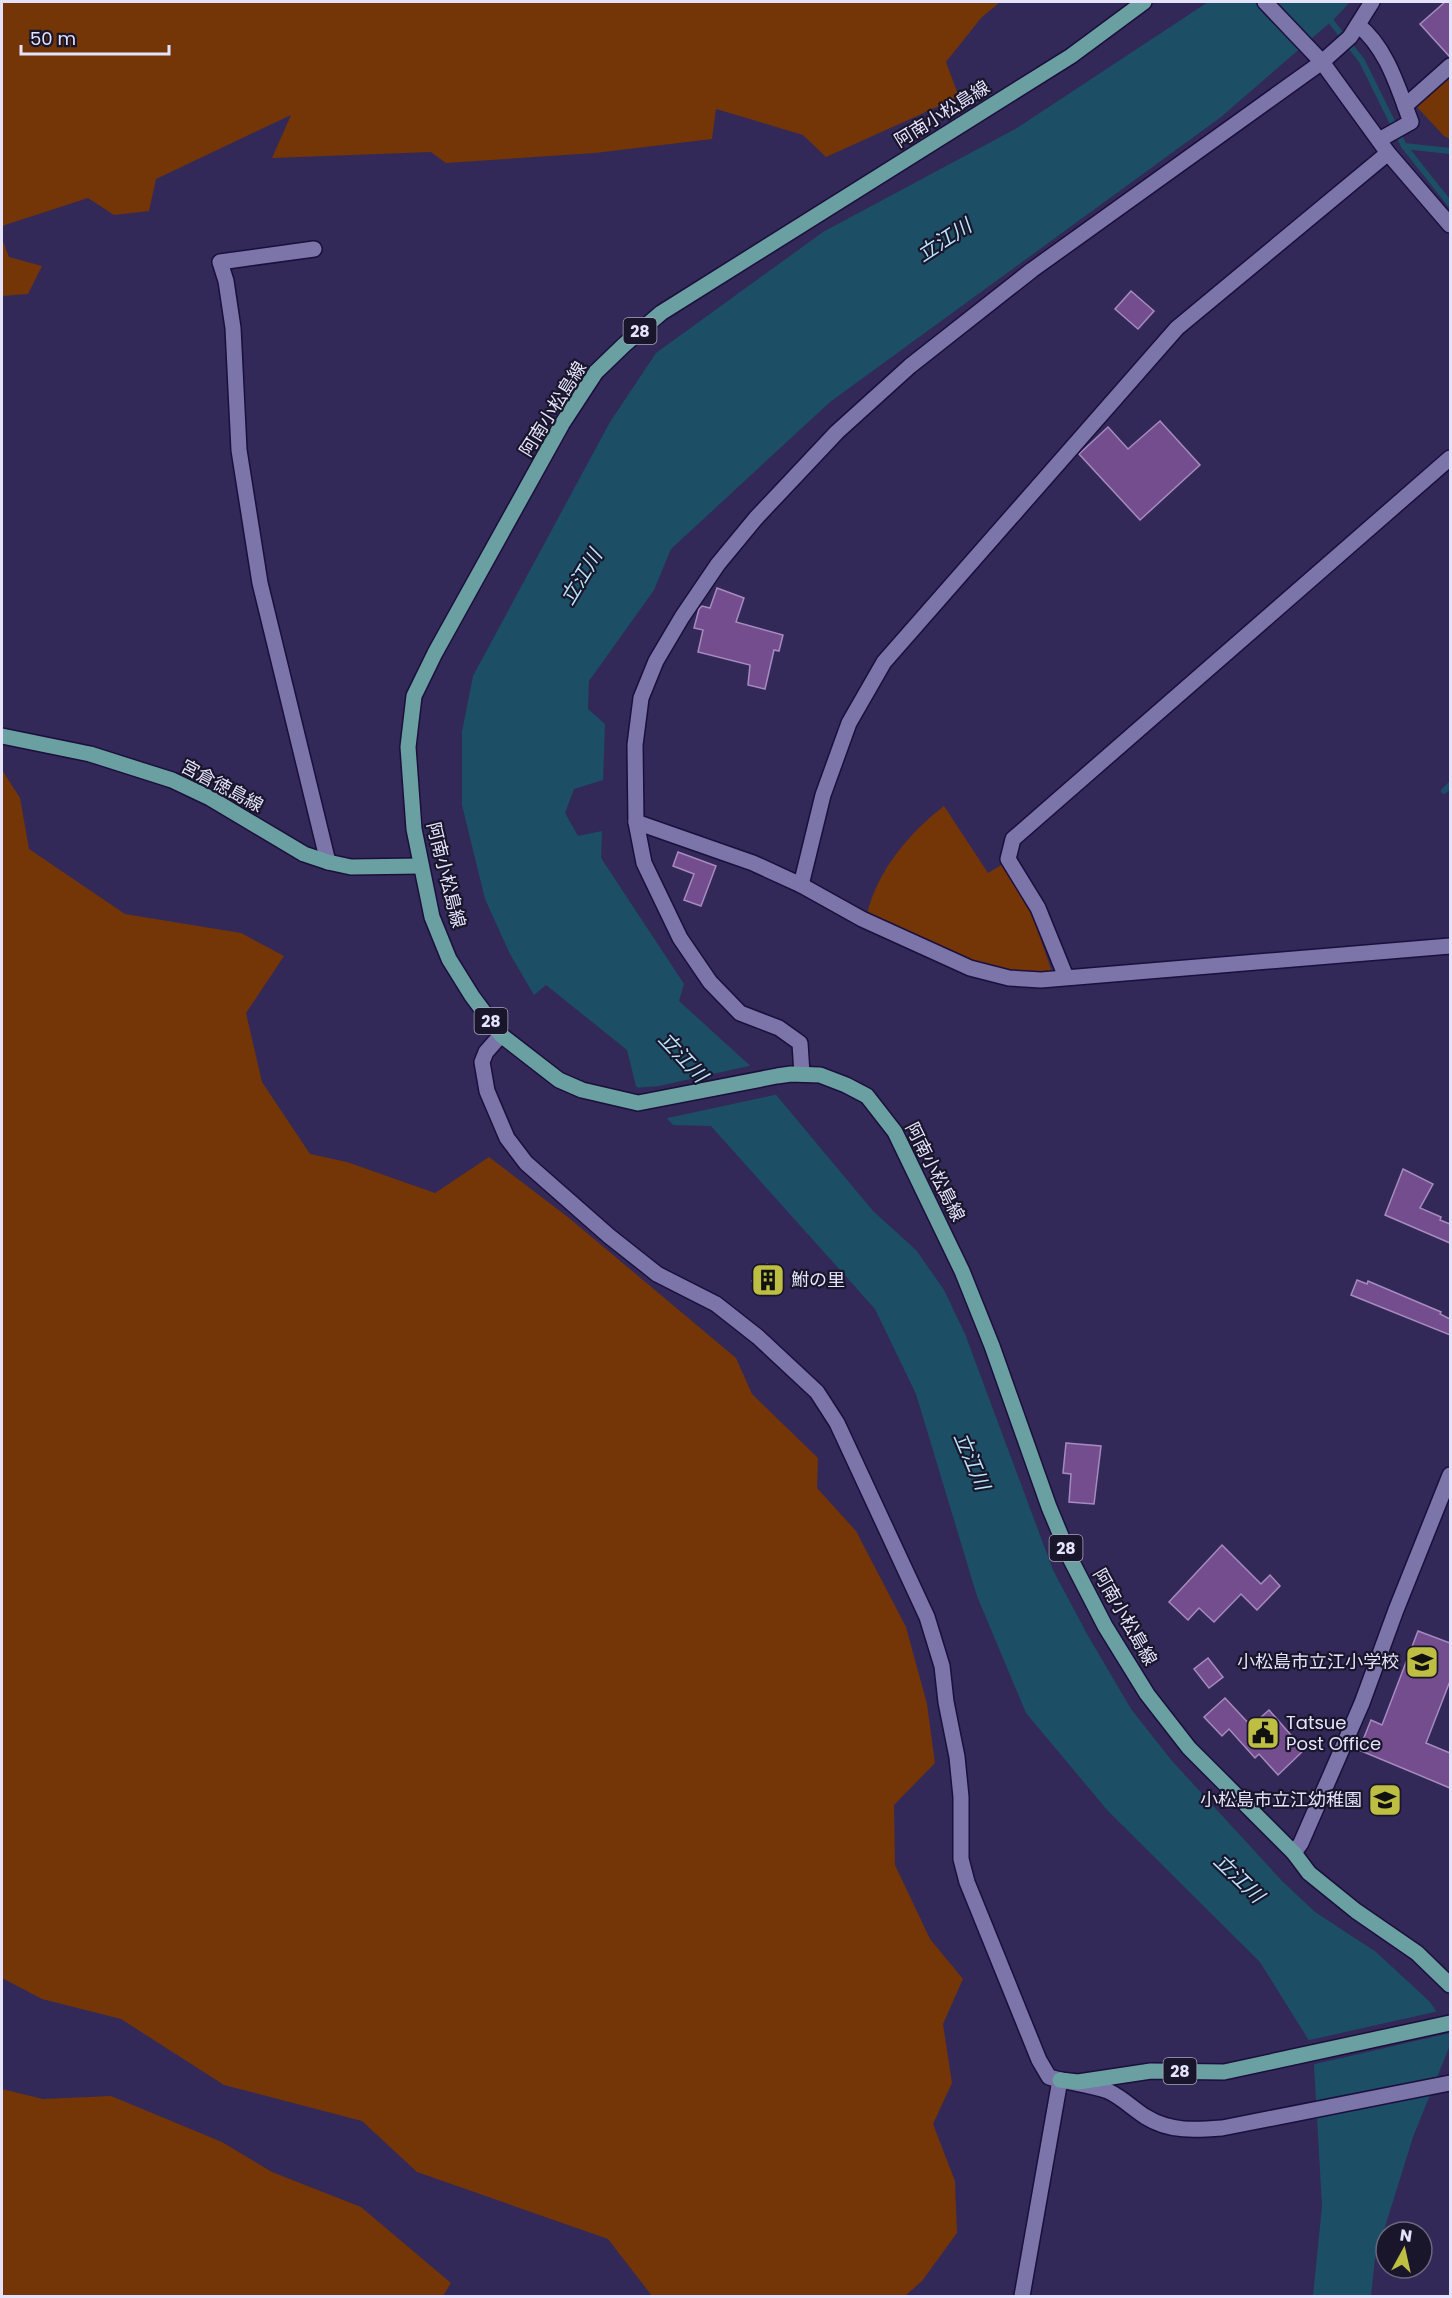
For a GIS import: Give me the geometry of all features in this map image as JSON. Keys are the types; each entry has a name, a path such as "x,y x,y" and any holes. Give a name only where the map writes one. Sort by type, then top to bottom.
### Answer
{"main road":[{"name":"阿南小松島線","path":"1144,2 1071,56 661,313 596,372 562,424 435,653 414,696 408,747 412,814 432,917 449,959 472,996 501,1035 559,1080 582,1090 638,1102 777,1076 802,1074 819,1075 867,1096 895,1132 962,1271 992,1346 1049,1507 1071,1560 1105,1626 1147,1694 1190,1748 1294,1853 1309,1873 1356,1911 1416,1953 1450,1986"},
{"name":"宮倉徳島線","path":"2,736 90,754 172,780 210,798 304,854 328,862 351,867 421,866"},
{"name":"28","path":"1060,2080 1078,2082 1151,2071 1224,2072 1450,2023"}],"street":[{"path":"1265,2 1317,58 1450,225"},
{"path":"802,1074 800,1043 779,1029 740,1013 710,982 680,938 644,862 636,822 635,745 641,698 656,662 682,617 718,564 756,518 837,432 910,366 1041,263 1317,58 1336,51 1354,31 1372,2"},
{"path":"801,885 823,795 849,723 884,662 1177,328 1404,125 1411,122 1380,48 1369,34 1354,31"},
{"path":"1405,106 1450,66"},
{"path":"314,249 220,262 226,281 233,328 239,450 260,583 328,862"},
{"path":"1066,977 1038,908 1008,859 1013,839 1450,458"},
{"path":"636,822 753,863 801,885 862,920 970,968 1008,978 1041,980 1450,946"},
{"path":"501,1035 486,1052 482,1062 487,1091 507,1138 526,1164 657,1274 716,1304 758,1337 817,1392 837,1423 927,1617 942,1666 946,1702 957,1757 961,1797 960,1859 967,1882 1039,2060 1050,2077 1090,2085 1109,2092 1166,2128 1195,2130 1222,2128 1277,2118 1446,2083"},
{"path":"1294,1853 1362,1703 1450,1474"},
{"path":"1022,2296 1060,2080"}],"shaded area":[{"path":"2,2 1000,2 981,18 946,62 959,97 826,157 803,135 716,109 712,139 595,153 446,163 431,152 272,158 291,115 156,179 149,211 114,215 88,198 2,226"},
{"path":"1450,75 1450,139 1444,136 1416,106"},
{"path":"2,239 9,257 42,266 28,294 2,296"},
{"path":"2,770 20,798 29,849 125,914 241,933 284,956 246,1013 262,1082 310,1154 347,1162 435,1193 489,1157 569,1218 736,1358 752,1394 818,1458 817,1488 856,1531 906,1627 927,1704 935,1763 894,1805 895,1865 930,1939 963,1979 943,2024 952,2083 933,2124 955,2181 957,2233 922,2281 905,2296 652,2296 608,2239 417,2172 362,2121 224,2085 121,2019 42,1999 2,1978"},
{"path":"944,806 988,873 1003,864 1030,908 1052,972 1019,974 996,969 933,946 867,914 879,882 896,854 919,828"},
{"path":"2,2089 43,2099 111,2096 222,2142 272,2172 361,2207 451,2283 443,2296 2,2296"}],"water":[{"name":"立江川","path":"1208,2 1350,2 1334,19 1221,117 830,402 671,549 654,590 589,681 588,709 605,724 603,780 574,789 565,813 578,836 602,831 601,858 684,984 679,1001 757,1072 873,1211 916,1250 944,1290 965,1334 1053,1570 1131,1709 1172,1761 1282,1881 1315,1912 1376,1952 1430,2002 1450,2032 1450,2045 1413,2137 1387,2220 1374,2220 1374,2268 1371,2296 1313,2296 1322,2206 1313,2047 1260,1962 1108,1811 1026,1713 977,1596 916,1394 875,1309 711,1126 673,1125 636,1086 627,1050 546,985 534,995 510,954 485,899 462,805 462,732 473,676 610,422 656,353 823,232 1017,128"}],"pier":[{"path":"753,1065 779,1094 663,1119 634,1088 659,1086"},
{"path":"1439,2011 1450,2027 1450,2033 1311,2065 1310,2048 1305,2041"}],"building":[{"path":"1445,2 1450,2 1450,57 1420,24"},
{"path":"1131,291 1154,311 1138,329 1115,309"},
{"path":"1160,421 1200,465 1140,520 1079,454 1108,427 1128,449"},
{"path":"717,588 744,598 736,622 783,635 779,651 774,650 765,689 748,685 750,665 698,652 703,630 694,628 699,609 702,606 710,608"},
{"path":"678,852 716,866 701,906 684,900 694,874 673,866"},
{"path":"1403,1169 1433,1184 1420,1208 1441,1217 1440,1220 1450,1224 1450,1243 1385,1215"},
{"name":"鮒の里","path":"767,1264 783,1279 769,1295 752,1281"},
{"path":"1357,1280 1367,1284 1368,1281 1441,1312 1440,1314 1450,1319 1450,1335 1351,1295"},
{"path":"1066,1443 1101,1446 1094,1504 1069,1502 1071,1474 1063,1473"},
{"path":"1222,1545 1261,1584 1270,1575 1280,1586 1257,1610 1241,1594 1214,1622 1199,1608 1188,1620 1169,1602"},
{"path":"1418,1631 1450,1643 1450,1681 1426,1743 1450,1753 1450,1788 1359,1750 1371,1720 1382,1725"},
{"path":"1208,1658 1223,1677 1209,1688 1194,1669"},
{"path":"1225,1698 1251,1726 1269,1710 1304,1750 1278,1775 1259,1754 1255,1758 1229,1729 1222,1736 1204,1717"}],"waterway":[{"path":"1326,15 1362,61 1404,146 1450,204"},
{"path":"1404,146 1450,151"},
{"path":"1444,791 1450,785"}],"place":[{"name":"鮒の里","path":"768,1280"},
{"name":"小松島市立江小学校","path":"1422,1662"},
{"name":"Tatsue Post Office","path":"1263,1733"},
{"name":"小松島市立江幼稚園","path":"1385,1800"}]}
